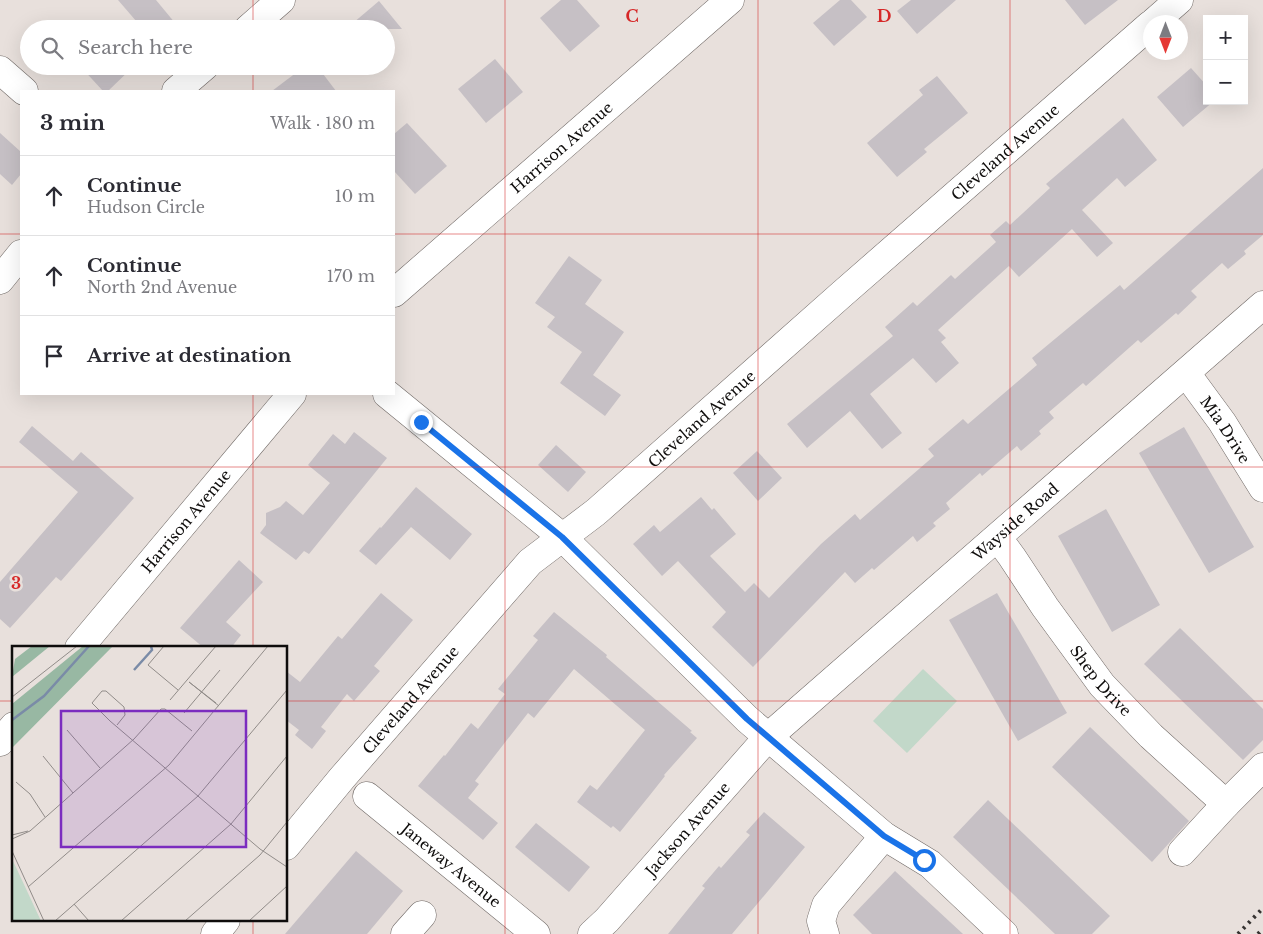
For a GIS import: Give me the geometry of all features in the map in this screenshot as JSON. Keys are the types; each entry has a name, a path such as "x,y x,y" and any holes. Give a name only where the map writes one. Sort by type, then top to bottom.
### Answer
{"street":[{"path":"258,20 280,0"},
{"name":"Harrison Avenue","path":"395,292 730,0"},
{"path":"1162,15 1180,0"},
{"name":"Cleveland Avenue","path":"288,844 342,778 530,562 596,512 1143,31"},
{"path":"0,70 23,90"},
{"path":"177,90 195,75"},
{"path":"0,280 20,255"},
{"name":"Wayside Road","path":"768,737 1263,305"},
{"name":"Mia Drive","path":"1186,373 1222,422 1263,488"},
{"name":"Harrison Avenue","path":"81,646 291,395"},
{"path":"388,395 562,537 721,694 768,737 884,836 930,864 1004,934"},
{"name":"Shep Drive","path":"998,538 1102,685 1151,736 1226,804"},
{"path":"0,742 12,728"},
{"name":"Jackson Avenue","path":"600,927 768,737"},
{"path":"1182,852 1263,767"},
{"name":"Janeway Avenue","path":"367,796 536,934"},
{"path":"825,934 821,921 826,905 884,836"},
{"path":"215,934 224,922"}],"green space":[{"path":"923,669 957,701 907,753 873,721"}],"building":[{"path":"118,0 156,0 173,20 135,20"},
{"path":"561,0 577,0 600,26 570,52 540,18"},
{"path":"840,0 851,0 867,17 834,46 813,23"},
{"path":"911,0 956,0 917,34 897,11"},
{"path":"1065,0 1118,0 1085,25"},
{"path":"379,1 395,20 357,20"},
{"path":"395,20 402,29 395,29"},
{"path":"495,59 523,92 486,123 458,89"},
{"path":"1191,68 1203,82 1203,105 1209,105 1183,127 1157,97"},
{"path":"88,75 125,75 109,90 102,90"},
{"path":"293,75 324,75 335,90 273,90"},
{"path":"937,76 968,113 924,149 927,152 897,177 867,143 923,95 919,90"},
{"path":"1123,118 1157,160 1125,187 1117,178 1082,210 1113,243 1097,257 1072,229 1019,277 1009,266 938,330 946,338 941,342 959,363 936,383 913,358 870,394 902,433 882,449 850,411 807,448 787,424 893,336 885,327 913,302 917,306 951,275 955,279 996,242 990,235 1006,221 1010,225 1050,188 1046,184"},
{"path":"407,123 447,166 415,194 395,172 395,133"},
{"path":"0,133 20,151 20,175 12,185 0,174"},
{"path":"1263,168 1263,235 1244,251 1246,254 1228,269 1222,263 1191,291 1197,297 1178,315 1176,313 1141,343 1138,340 1086,386 1083,383 1049,412 1054,418 1039,431 1041,434 1021,451 1017,446 982,476 980,473 946,503 950,509 933,523 936,526 917,542 913,536 874,570 872,568 855,583 845,572 753,667 712,627 726,612 678,561 662,576 633,544 654,525 660,532 701,497 712,510 714,508 736,534 710,556 745,592 754,583 769,598 821,544 855,514 860,520 934,456 928,449 963,419 968,424 1037,365 1032,358 1120,285 1124,290"},
{"path":"569,256 602,280 585,304 624,332 593,375 621,395 605,416 560,383 582,352 547,327 555,317 535,303"},
{"path":"32,426 73,461 81,452 134,498 61,581 56,577 10,628 0,619 0,582 78,492 19,442"},
{"path":"1184,427 1254,547 1209,573 1139,453"},
{"path":"354,432 387,458 309,554 304,551 296,560 260,533 266,525 266,513 280,507 286,501 303,515 330,483 308,465 333,434 345,444"},
{"path":"556,445 586,472 568,492 538,465"},
{"path":"757,451 782,478 758,501 733,473"},
{"path":"416,487 472,534 450,560 411,527 376,565 359,551"},
{"path":"1106,509 1160,605 1112,632 1058,536"},
{"path":"239,560 263,582 226,622 241,635 233,646 202,646 180,628"},
{"path":"381,593 413,620 374,666 380,671 354,701 347,694 321,727 326,731 312,749 295,735 299,730 288,722 288,673 300,682 338,636 342,639"},
{"path":"997,593 1067,713 1018,741 949,620"},
{"path":"554,612 607,655 606,657 692,731 690,732 697,738 664,775 620,832 613,826 611,828 577,802 590,785 597,790 645,730 574,669 534,718 528,713 475,781 479,784 468,798 498,823 483,840 418,786 471,723 478,729 505,694 498,689 538,640 533,636"},
{"path":"1180,628 1263,709 1263,740 1243,760 1144,664"},
{"path":"1090,727 1189,821 1152,862 1052,767"},
{"path":"988,800 1110,916 1092,934 1055,934 953,837"},
{"path":"764,812 805,847 732,934 668,934 705,888 702,886 750,835 746,832"},
{"path":"536,823 590,867 569,892 515,847"},
{"path":"356,851 403,891 367,934 285,934"},
{"path":"895,871 963,934 872,934 853,915"}],"railway":[{"path":"1238,934 1263,908"},
{"path":"1258,934 1263,929"}],"route":[{"path":"421,422 562,537 747,719 884,836 924,860"}]}
